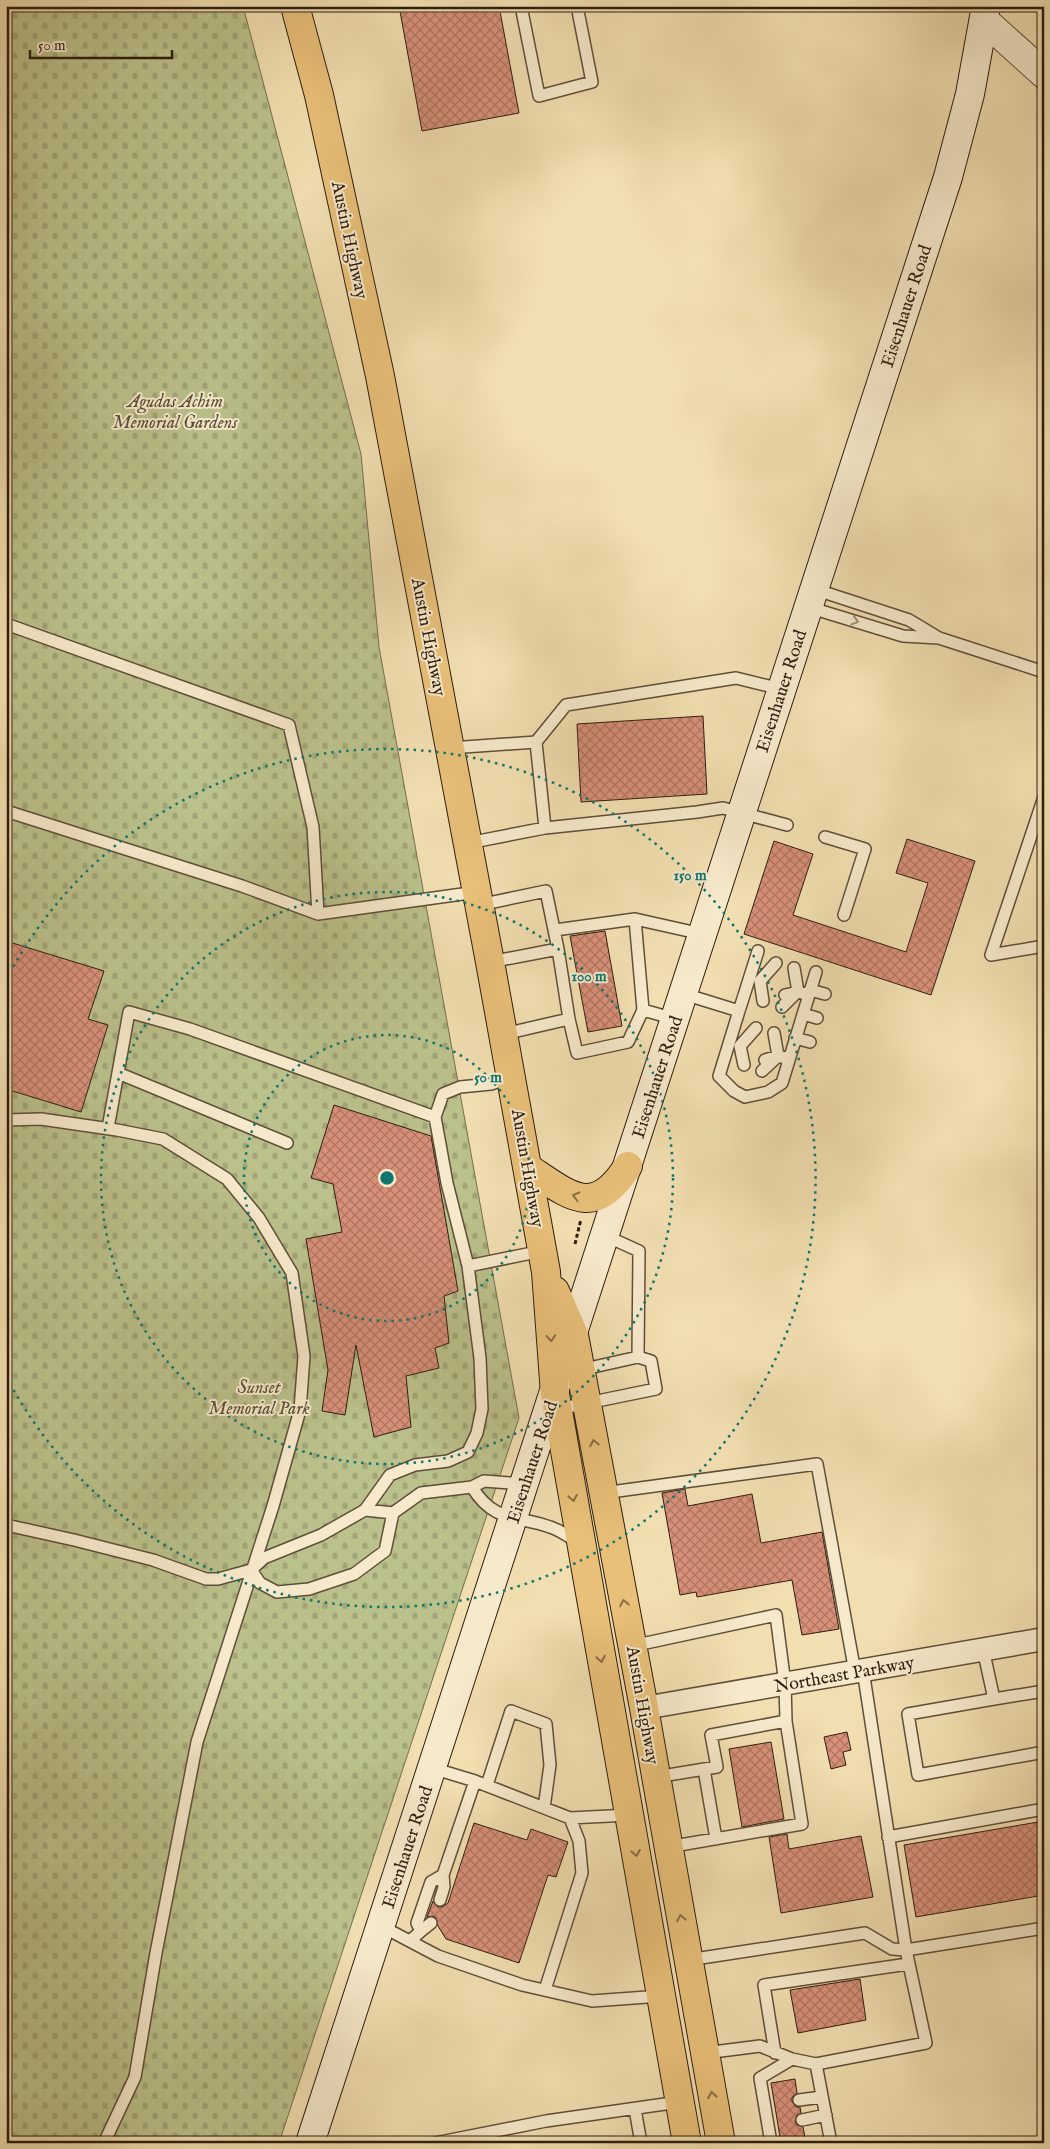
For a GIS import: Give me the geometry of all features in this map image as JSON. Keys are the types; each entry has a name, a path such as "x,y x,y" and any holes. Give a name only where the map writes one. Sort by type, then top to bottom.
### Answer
{"main road":[{"name":"Austin Highway","path":"295,6 319,95 378,366 512,1077 544,1261 556,1401 686,2143"},
{"path":"980,11 1044,74"},
{"name":"Eisenhauer Road","path":"310,2143 513,1519 556,1401 574,1335 628,1166 948,177 970,94 980,11"},
{"path":"528,1168 572,1196 591,1199 606,1192 617,1183 628,1166"},
{"name":"Austin Highway","path":"544,1261 574,1335 644,1708 720,2143"}],"street":[{"name":"Northeast Parkway","path":"644,1708 1044,1639"}],"lane":[{"path":"521,6 539,96 592,82 577,6"},
{"path":"811,598 903,636 939,638"},
{"path":"811,598 909,620 939,638 1044,672"},
{"path":"6,624 289,725 313,827 318,914"},
{"path":"545,828 536,742 566,705 736,678 782,690"},
{"path":"450,748 536,742"},
{"path":"1044,797 991,955 1044,946"},
{"path":"468,842 545,828 723,808 787,825"},
{"path":"6,811 242,886 318,914 546,891 555,930 569,1019 577,1053 628,1042 643,1010 635,919"},
{"path":"825,837 865,850 844,915"},
{"path":"555,930 635,919 703,934"},
{"path":"490,962 558,949"},
{"path":"758,951 759,982 764,1001"},
{"path":"744,1065 739,1047 738,1011 759,982 776,963"},
{"path":"794,968 805,992"},
{"path":"763,1065 783,1058 795,1038 803,1014 805,992 816,972"},
{"path":"759,982 771,976"},
{"path":"790,982 805,992"},
{"path":"782,1007 805,992"},
{"path":"785,995 805,992 825,994"},
{"path":"684,994 738,1011"},
{"path":"643,1010 676,1020"},
{"path":"108,1128 129,1012 190,1029 436,1117"},
{"path":"803,1014 817,1018"},
{"path":"504,1034 569,1019"},
{"path":"756,1028 739,1047 719,1076 734,1091 745,1097 768,1092 782,1083 783,1058 774,1033"},
{"path":"795,1038 810,1042"},
{"path":"739,1047 752,1041"},
{"path":"770,1046 783,1058"},
{"path":"118,1073 287,1143"},
{"path":"6,1525 153,1560 206,1579 218,1579 251,1570 264,1558 321,1535 365,1510 390,1475 415,1464 448,1461 468,1452 477,1433 482,1409 480,1358 468,1266 448,1183 436,1117 443,1094 460,1087 491,1084 512,1077"},
{"path":"6,1120 41,1119 108,1128 163,1140 227,1179 259,1218 292,1273 304,1356 300,1410 273,1506 197,1742 156,1953 135,2078 104,2143"},
{"path":"606,1236 639,1251 638,1357"},
{"path":"468,1266 544,1261"},
{"path":"556,1401 586,1402 656,1389 651,1362 638,1357 580,1370"},
{"path":"603,1493 817,1464 859,1671 908,1964 926,2043 816,2064 792,2060 760,2046 705,2053"},
{"path":"365,1510 393,1513 421,1493 472,1487 484,1481 525,1484"},
{"path":"472,1487 478,1497 487,1505 513,1519 549,1526 581,1544"},
{"path":"251,1570 260,1583 277,1592 309,1589 354,1574 385,1551 393,1513"},
{"path":"632,1646 776,1615 785,1684 786,1721 802,1824 668,1847"},
{"path":"983,1649 994,1699"},
{"path":"1044,1691 908,1714 918,1775 1044,1752"},
{"path":"487,1785 511,1711 546,1724 550,1765 544,1808"},
{"path":"656,1777 717,1767 711,1735 786,1721"},
{"path":"432,1768 487,1785 570,1818 629,1815"},
{"path":"704,1769 716,1839"},
{"path":"440,1900 444,1887 443,1875 475,1781"},
{"path":"888,1837 1044,1809"},
{"path":"545,1990 582,1873 579,1841 570,1818"},
{"path":"421,1931 417,1923 431,1882 443,1875"},
{"path":"410,1942 431,1923"},
{"path":"381,1926 438,1956 545,1990 592,2002 661,1996"},
{"path":"688,1960 865,1933 892,1949 906,1950 1044,1928"},
{"path":"775,2053 764,1985 908,1964"},
{"path":"771,2143 773,2124 770,2105 760,2078 792,2060"},
{"path":"816,2064 829,2142"},
{"path":"799,2100 822,2097"},
{"path":"435,2143 546,2121 679,2102"},
{"path":"635,2109 641,2143"},
{"path":"802,2120 826,2116"}],"path":[{"path":"575,1246 582,1214"}],"green space":[{"name":"Sunset Memorial Park","path":"6,6 243,6 361,454 379,647 519,1418 279,2143 6,2143"}],"building":[{"path":"399,6 499,6 519,113 422,131"},
{"path":"703,716 707,794 581,802 577,724"},
{"path":"907,839 975,861 931,995 744,934 774,841 813,854 793,915 906,952 928,883 896,873"},
{"path":"605,931 622,1026 588,1032 570,936"},
{"path":"6,941 104,971 88,1019 108,1025 81,1112 6,1089"},
{"path":"334,1105 431,1136 458,1291 444,1296 449,1343 435,1348 439,1368 406,1376 411,1427 374,1437 356,1345 345,1415 322,1411 328,1370 306,1239 342,1232 333,1184 311,1178"},
{"path":"685,1489 688,1506 752,1494 761,1543 822,1532 839,1629 802,1635 792,1580 697,1597 696,1592 680,1595 662,1493"},
{"path":"847,1732 851,1750 843,1752 846,1765 831,1769 824,1737"},
{"path":"771,1742 784,1819 742,1827 729,1749"},
{"path":"1044,1821 1044,1895 916,1917 904,1845"},
{"path":"474,1823 527,1840 531,1829 568,1842 556,1877 548,1875 519,1963 446,1939 438,1926 436,1918 433,1916 427,1917 433,1901 438,1907 448,1903"},
{"path":"787,1834 789,1849 861,1836 873,1897 781,1913 769,1837"},
{"path":"860,1979 866,2020 798,2033 790,1990"},
{"path":"795,2079 797,2093 792,2097 792,2101 796,2107 800,2107 801,2113 797,2115 795,2121 797,2125 803,2127 806,2143 781,2143 771,2083"}],"park label":[{"name":"Agudas Achim Memorial Gardens","path":"175,411"}]}
